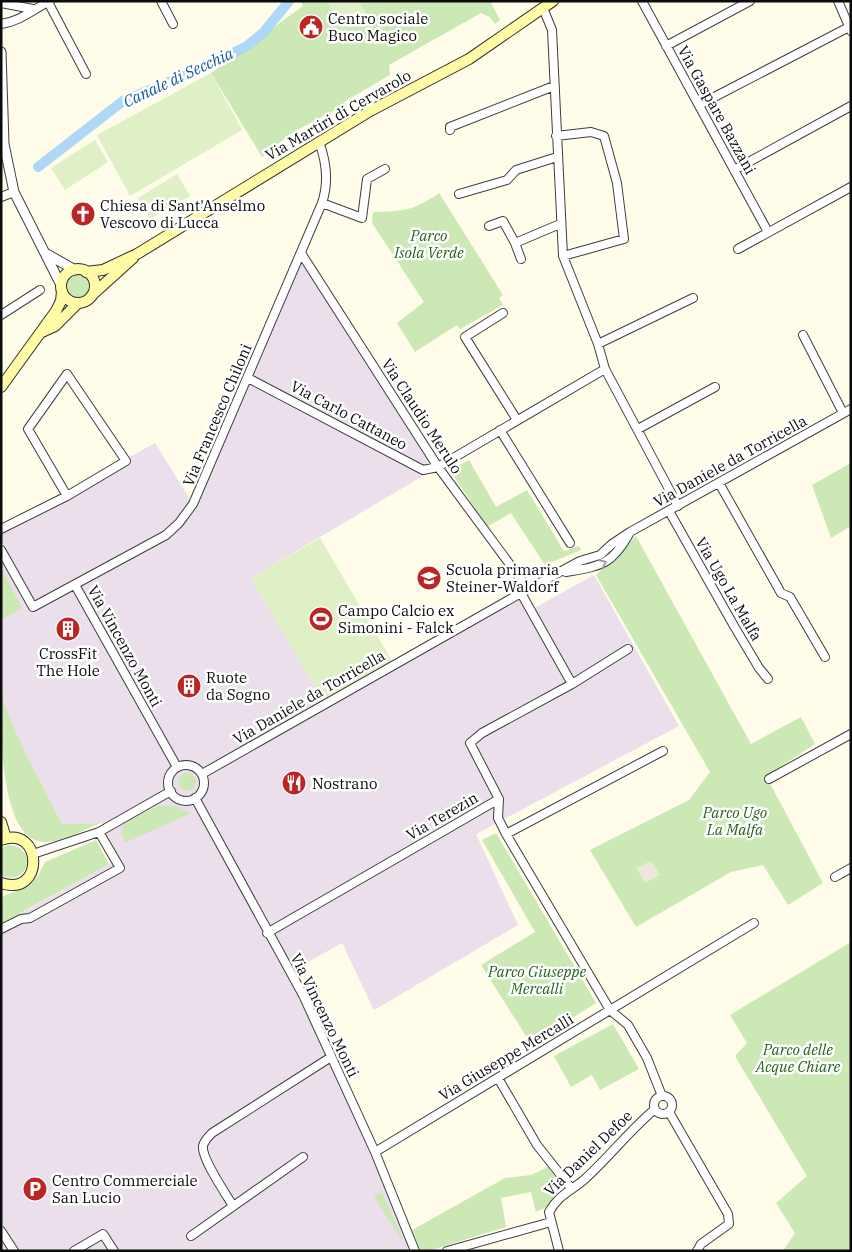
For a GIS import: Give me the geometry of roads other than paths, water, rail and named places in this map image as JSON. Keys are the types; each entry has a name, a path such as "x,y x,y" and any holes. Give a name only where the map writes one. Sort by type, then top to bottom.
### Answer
{"main road":[{"name":"Via Martiri di Cervarolo","path":"1,386 42,332 61,302 65,276 75,270 86,272 103,270 137,254 370,111 469,59 553,1"},
{"name":"Via Martiri di Cervarolo","path":"42,332 54,326 78,303 88,300 137,254"},
{"path":"86,272 94,282 92,295"},
{"path":"62,288 68,300 78,303"},
{"path":"1,822 3,839 19,839 30,848 33,854 34,868 31,874 20,883 3,885"}],"street":[{"path":"161,1 173,24"},
{"name":"Via Gaspare Bazzani","path":"642,1 768,232"},
{"path":"666,46 750,1"},
{"path":"699,105 850,26 839,1"},
{"path":"1,24 17,22 33,9 49,2 86,74"},
{"path":"1,3 33,9"},
{"path":"543,8 552,30 563,256 598,344 605,369 678,506"},
{"path":"1,52 4,144 14,192 47,254 62,288"},
{"path":"450,130 450,127 554,86"},
{"path":"734,170 851,106"},
{"path":"556,136 591,132 604,136 618,183 624,239 563,256"},
{"name":"Via Francesco Chiloni","path":"75,585 166,536 179,523 193,504 322,203 327,182 319,142"},
{"path":"459,194 507,180 516,170 557,157"},
{"path":"322,203 362,218 368,179 385,169"},
{"path":"738,249 851,188"},
{"path":"1,198 14,192"},
{"path":"489,226 504,221 521,259"},
{"path":"515,243 560,224"},
{"name":"Via Claudio Merulo","path":"301,253 438,467 524,591"},
{"path":"47,254 75,270"},
{"path":"1,315 40,290"},
{"path":"598,344 693,298"},
{"path":"503,313 465,337 517,420"},
{"name":"Via Daniele da Torricella","path":"202,774 524,591 562,572 597,567 608,562 622,546 630,532 847,411 803,335"},
{"path":"438,467 605,369"},
{"path":"1,529 66,496 126,461 67,374 28,430 66,496"},
{"name":"Via Carlo Cattaneo","path":"248,378 423,470 438,467"},
{"path":"638,429 715,387"},
{"path":"500,430 570,543"},
{"path":"719,483 781,593 790,597 825,658"},
{"name":"Via Ugo La Malfa","path":"669,511 734,626 759,668 768,679"},
{"name":"Via Vincenzo Monti","path":"1,550 33,607 75,585 177,767"},
{"path":"524,591 572,684"},
{"name":"Via Terezin","path":"267,933 499,799 470,743 482,733 572,684 628,649"},
{"path":"769,778 851,734"},
{"path":"506,834 663,751"},
{"path":"194,766 202,774 204,785 195,798 179,799 171,791 170,776 177,767 194,766"},
{"path":"33,854 99,832 171,791"},
{"name":"Via Vincenzo Monti","path":"195,798 267,933 303,995 375,1152 415,1251"},
{"path":"499,799 498,818 506,834 610,1010 628,1025 647,1058 662,1096 670,1099 672,1103 670,1112 728,1214 729,1224 701,1244 698,1251"},
{"path":"1,929 21,919 30,918 120,868 99,832"},
{"path":"835,877 851,868"},
{"name":"Via Giuseppe Mercalli","path":"375,1152 754,923"},
{"path":"233,1206 205,1157 202,1148 206,1139 212,1133 331,1057"},
{"path":"498,1078 537,1145 571,1188"},
{"name":"Via Daniel Defoe","path":"551,1222 550,1212 556,1201 571,1188 586,1179 637,1124 655,1109 656,1100 662,1096"},
{"name":"Via Daniel Defoe","path":"655,1109 663,1114 670,1112"},
{"path":"191,1236 303,1157"},
{"path":"448,1251 551,1222 559,1251"},
{"path":"1,1231 14,1251"},
{"path":"74,1251 103,1234 114,1251"}],"waterway":[{"name":"Canale di Secchia","path":"38,167 123,101 199,70 247,46 263,33 289,1"}],"place":[{"name":"Centro sociale Buco Magico","path":"311,27"},
{"name":"Chiesa di Sant'Anselmo Vescovo di Lucca","path":"83,214"},
{"name":"Scuola primaria Steiner-Waldorf","path":"429,578"},
{"name":"Campo Calcio ex Simonini - Falck","path":"321,619"},
{"name":"CrossFit The Hole","path":"68,629"},
{"name":"Ruote da Sogno","path":"189,686"},
{"name":"Nostrano","path":"294,783"},
{"name":"Centro Commerciale San Lucio","path":"35,1189"}],"park label":[{"name":"Parco Isola Verde","path":"429,244"},
{"name":"Parco Ugo La Malfa","path":"735,820"},
{"name":"Parco Giuseppe Mercalli","path":"537,980"},
{"name":"Parco delle Acque Chiare","path":"798,1058"}]}
